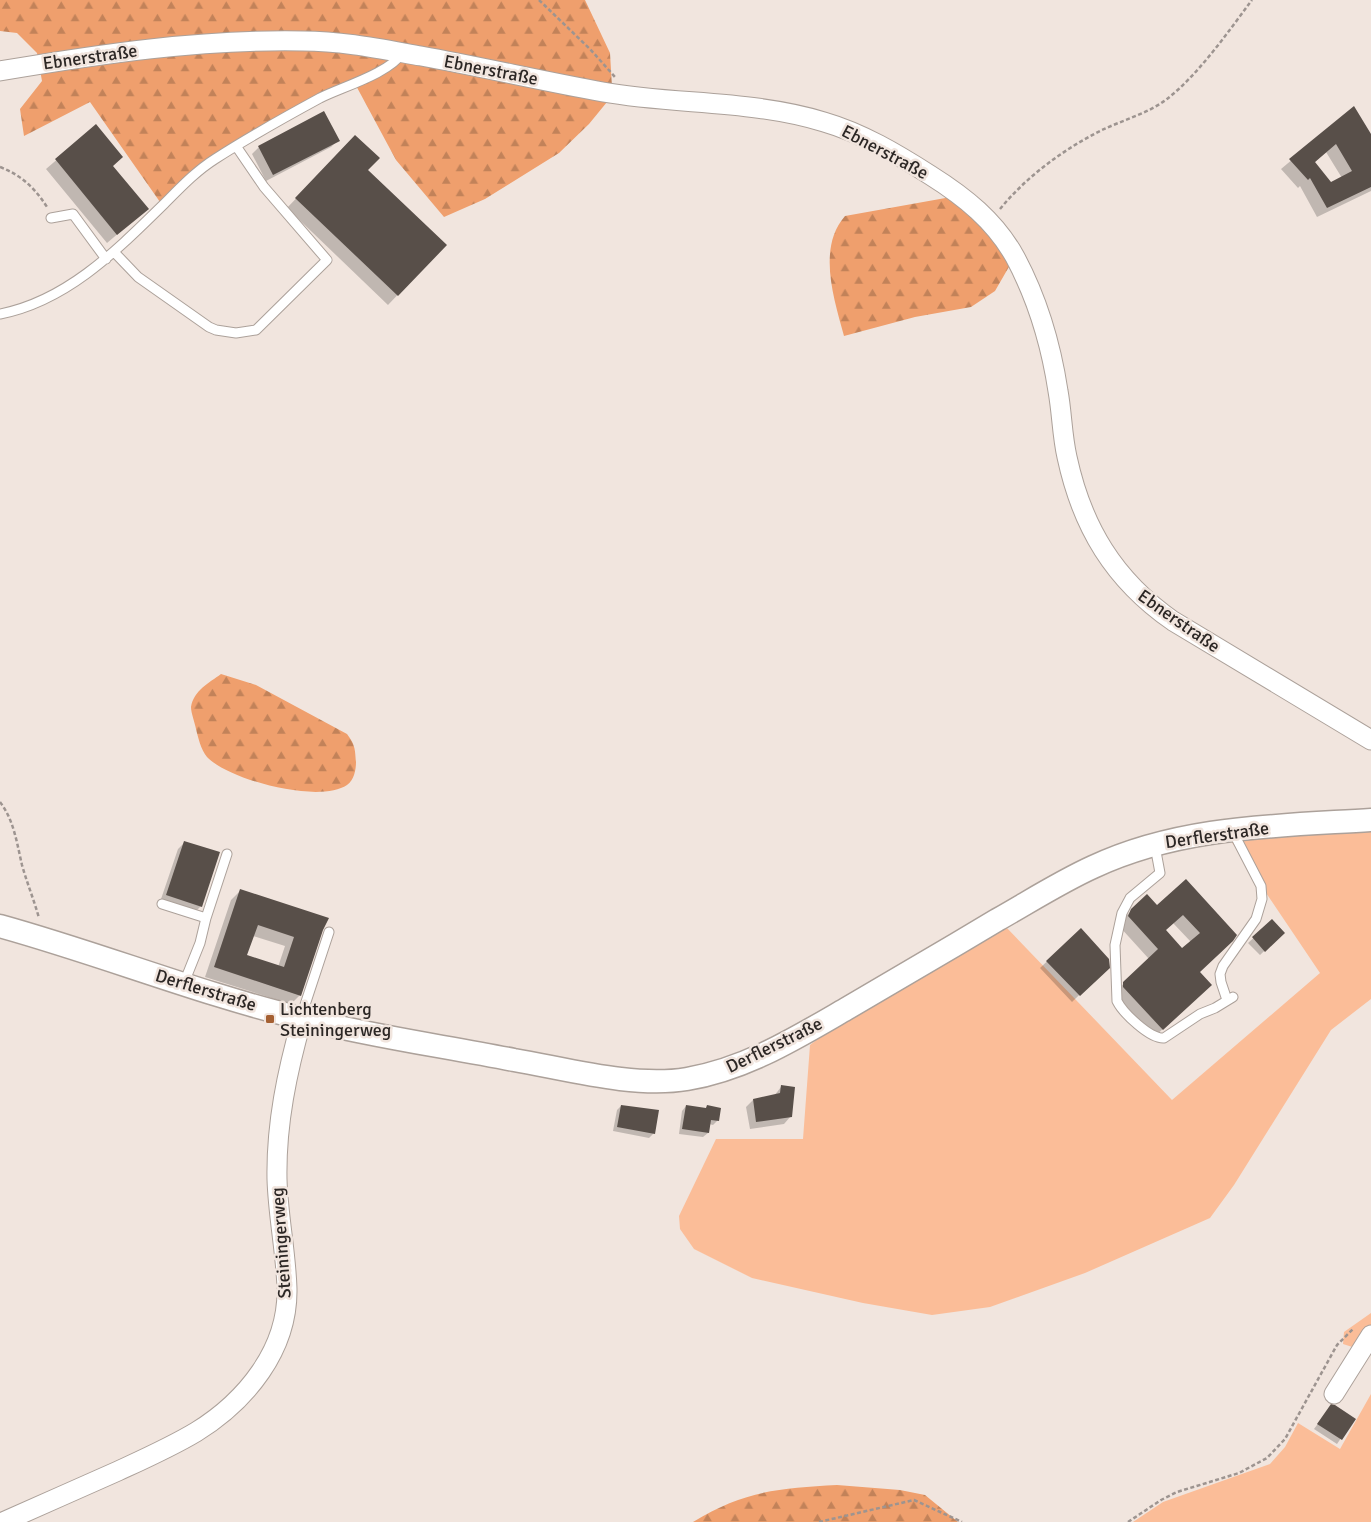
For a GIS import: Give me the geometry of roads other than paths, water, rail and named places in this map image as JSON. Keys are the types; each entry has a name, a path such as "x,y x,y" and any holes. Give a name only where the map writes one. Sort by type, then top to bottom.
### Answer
{"street":[{"name":"Ebnerstraße","path":"0,71 155,48 245,41 349,43 632,96 782,112 843,128 877,144 935,178 970,202 991,223 1013,253 1037,308 1055,372 1071,476 1093,532 1116,569 1140,595 1173,621 1371,740"},
{"name":"Derflerstraße","path":"0,926 302,1019 584,1072 645,1081 686,1079 730,1068 786,1043 1068,879 1123,854 1188,836 1232,830 1371,820"},
{"name":"Steiningerweg","path":"3,1522 143,1459 198,1431 239,1398 270,1359 283,1326 286,1300 277,1179 278,1135 288,1068 302,1019"},
{"path":"1334,1394 1364,1331"}],"lane":[{"path":"0,314 16,310 50,296 82,278 110,256 204,166 320,98 387,68 402,53"},
{"path":"51,218 73,214 110,256 209,327 236,333 256,330 327,260 264,187 236,146"},
{"path":"1155,844 1160,873 1130,898 1122,913 1115,945 1117,1000 1128,1016 1148,1032 1164,1038 1200,1014 1230,999 1220,974 1223,966 1256,919 1262,899 1261,886 1232,830"},
{"path":"184,983 200,943 206,918 227,854"},
{"path":"162,904 206,918"},
{"path":"302,1019 329,932"}],"place":[{"name":"Lichtenberg Steiningerweg","path":"270,1019"}]}
